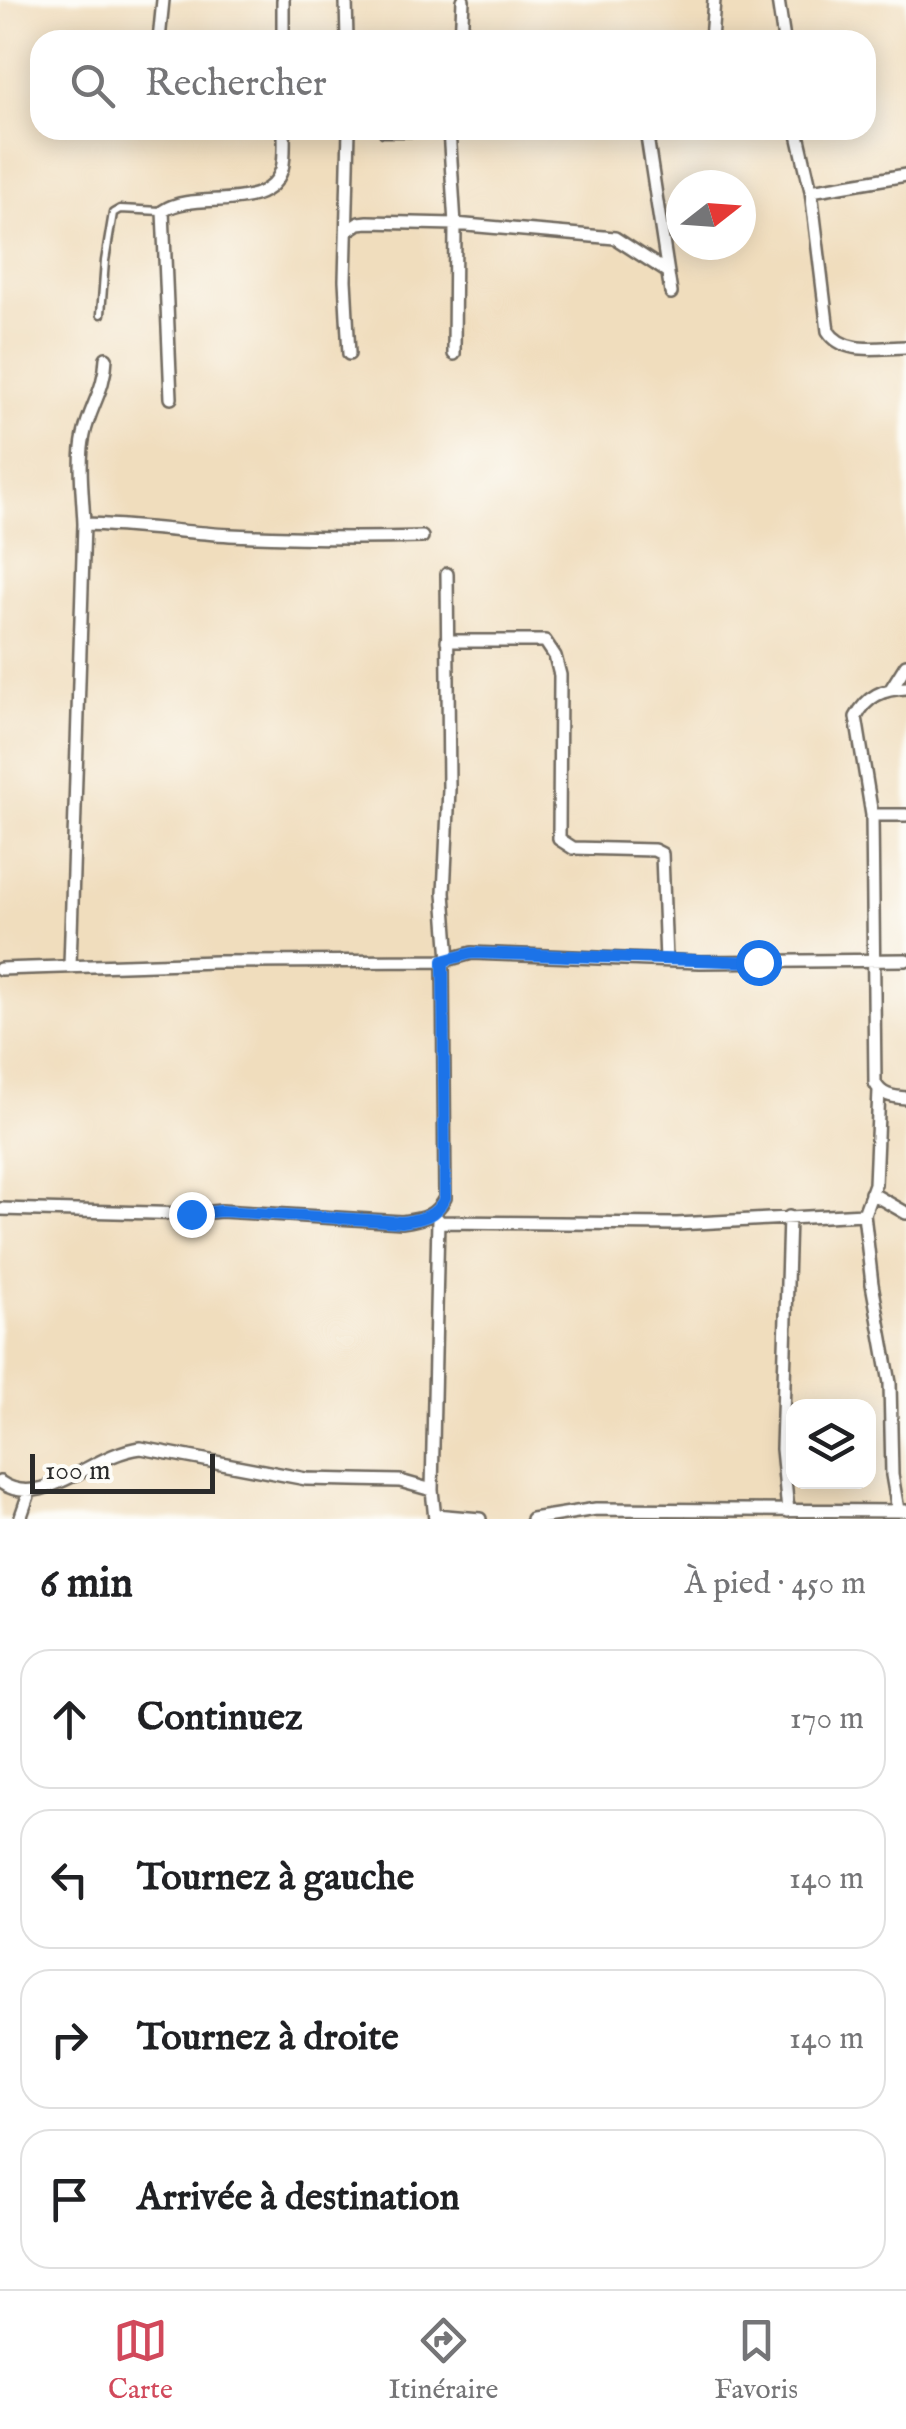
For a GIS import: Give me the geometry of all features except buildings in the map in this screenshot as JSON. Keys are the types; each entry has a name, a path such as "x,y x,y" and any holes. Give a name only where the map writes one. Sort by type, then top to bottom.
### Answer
{"street":[{"path":"160,30 163,0"},
{"path":"283,0 284,30"},
{"path":"346,0 348,30"},
{"path":"462,30 464,0"},
{"path":"712,30 714,0"},
{"path":"778,0 782,30"},
{"path":"172,398 163,211 170,206 254,196 272,185 282,170 284,140"},
{"path":"349,140 345,280 349,354"},
{"path":"449,140 454,354"},
{"path":"647,140 671,293"},
{"path":"800,140 811,192 828,331 847,348 906,347"},
{"path":"811,192 906,175"},
{"path":"347,231 368,222 454,224 615,238 666,271"},
{"path":"70,966 84,524 82,440 101,394 106,358"},
{"path":"84,524 350,539 422,536"},
{"path":"447,574 445,1198 439,1216 432,1490 435,1517 480,1519"},
{"path":"446,641 545,641 560,675 559,839 574,848 654,850 662,854 666,961"},
{"path":"891,689 906,666"},
{"path":"532,1519 596,1509 902,1510 892,1474 890,1384 864,1214 875,1184 879,1090 875,1083 872,815 856,717 870,697 906,688"},
{"path":"872,815 906,815"},
{"path":"0,969 446,960 472,953 666,961 906,960"},
{"path":"879,1090 906,1098"},
{"path":"872,1193 906,1213"},
{"path":"0,1209 191,1214 221,1211 402,1222 439,1216 678,1224 864,1214"},
{"path":"788,1511 782,1449 789,1217"},
{"path":"0,1482 29,1493 52,1486 120,1450 141,1448 306,1479 400,1481 432,1490"},
{"path":"20,1519 29,1493"}],"lane":[{"path":"102,314 112,213 120,208 163,211"}],"route":[{"path":"191,1214 221,1211 402,1222 426,1218 439,1210 445,1198 443,961 472,953 758,962"}]}
